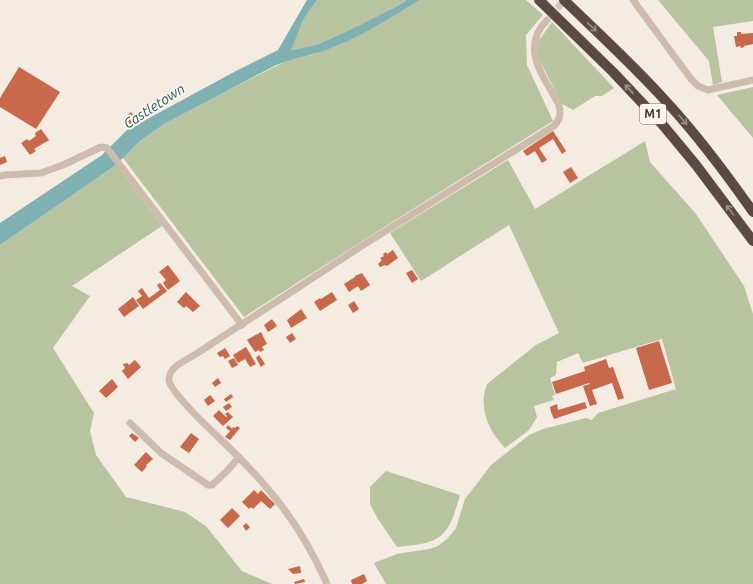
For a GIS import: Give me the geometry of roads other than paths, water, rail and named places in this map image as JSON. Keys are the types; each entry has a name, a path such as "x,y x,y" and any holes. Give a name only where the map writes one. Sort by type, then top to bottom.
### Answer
{"highway":[{"name":"M1","path":"539,0 613,72 662,124 696,165 753,241"},
{"name":"M1","path":"564,0 662,97 694,133 753,212"}],"street":[{"path":"633,0 677,61 698,86 708,90 753,80"},
{"path":"327,584 316,561 297,529 269,489 239,457 202,422 172,388 168,381 170,374 175,368 368,242 554,126 560,119 561,114 559,105 535,58 533,44 540,27 547,20"},
{"path":"0,176 41,173 63,165 101,147 107,148 242,325"},
{"path":"130,422 161,453 208,485 212,485 239,457"}],"water":[{"path":"307,0 317,0 303,20 291,50 319,44 358,26 403,3 406,0 420,0 358,36 321,52 276,65 164,124 140,141 116,165 0,245 0,223 102,155 127,130 278,50"}],"tunnel":[{"path":"550,16 565,0"}],"water label":[{"name":"Castletown","path":"154,106"}]}
